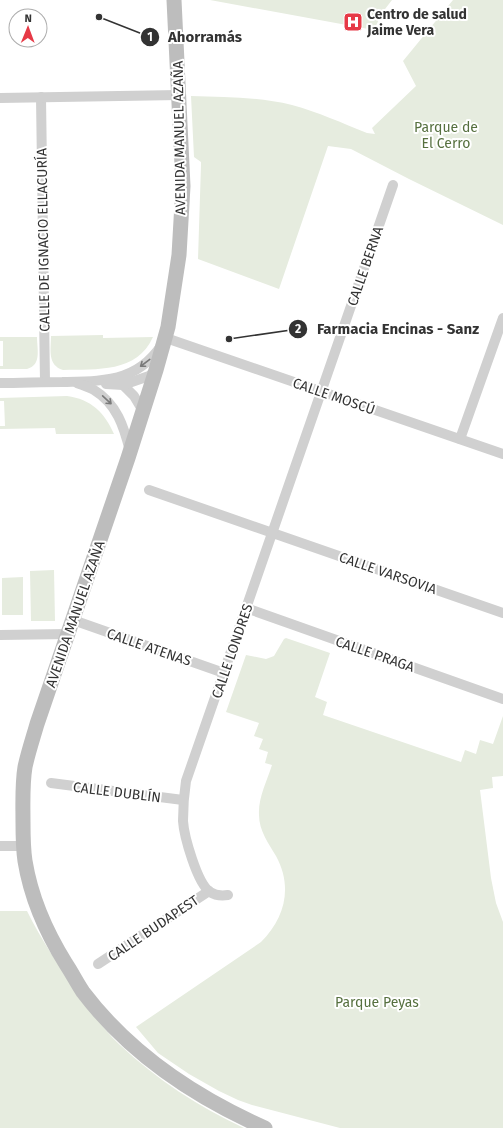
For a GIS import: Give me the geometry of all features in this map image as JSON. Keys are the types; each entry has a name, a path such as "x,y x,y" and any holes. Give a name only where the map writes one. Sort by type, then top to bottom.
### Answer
{"street":[{"name":"AVENIDA MANUEL AZAÑA","path":"174,0 183,186 180,248 166,338 144,411 37,724 25,767 23,802 24,846 36,906 56,948 82,991 98,1011 116,1030 156,1065 195,1092 235,1115 265,1128"},
{"path":"0,98 179,95"},
{"name":"CALLE DE IGNACIO ELLACURÍA","path":"41,97 45,382"},
{"name":"CALLE BERNA","path":"321,392 393,185"},
{"path":"460,439 503,318"},
{"path":"120,382 154,356 166,338"},
{"name":"CALLE MOSCÚ","path":"166,338 503,454"},
{"path":"0,383 90,381 120,382 149,376 156,370"},
{"path":"73,382 94,390 118,413 130,452"},
{"path":"120,382 134,396 144,411"},
{"name":"CALLE LONDRES","path":"208,891 194,864 186,841 183,822 183,800 186,781 321,392"},
{"name":"CALLE VARSOVIA","path":"149,490 503,613"},
{"name":"CALLE PRAGA","path":"246,608 503,699"},
{"path":"0,635 71,627"},
{"name":"CALLE ATENAS","path":"71,627 224,673"},
{"name":"CALLE DUBLÍN","path":"50,783 183,800"},
{"path":"0,846 24,846"},
{"path":"208,891 217,895 228,895"},
{"name":"CALLE BUDAPEST","path":"98,964 208,891"}],"green space":[{"name":"Centro de salud Jaime Vera","path":"210,0 392,0 382,13 374,30"},
{"name":"Parque de El Cerro","path":"453,0 503,0 503,225 351,149 328,146 279,289 198,259 201,162 194,157 191,96 242,98 280,102 311,111 367,133 375,134 372,128 416,86 403,61"},
{"path":"103,335 103,338 153,337 146,349 137,357 115,367 102,369 63,370 54,364 51,356 51,336"},
{"path":"0,337 37,337 38,356 35,364 27,369 0,369 0,366 3,366 3,341 0,341"},
{"path":"67,396 83,400 96,408 102,414 114,434 56,434 55,428 0,429 0,426 5,426 4,401 0,401 0,398"},
{"path":"54,570 55,621 31,621 30,571"},
{"path":"23,577 23,615 2,615 2,578"},
{"name":"Parque Peyas","path":"286,638 330,653 315,697 327,702 323,715 461,762 465,750 476,754 480,740 493,744 503,716 503,776 492,777 493,788 480,790 491,878 496,903 503,922 503,1128 340,1128 252,1105 219,1091 189,1074 158,1053 136,1027 261,942 276,923 281,912 285,891 284,879 276,856 263,832 259,821 261,796 272,765 265,763 268,752 259,749 263,739 254,736 259,723 226,712 246,655 266,659 274,656"},
{"path":"0,911 27,911 50,952 102,1026 134,1057 163,1081 211,1111 244,1128 0,1128"}],"place":[{"name":"Ahorramás","path":"99,17"},
{"name":"Centro de salud Jaime Vera","path":"353,22"},
{"name":"Farmacia Encinas - Sanz","path":"229,339"}]}
